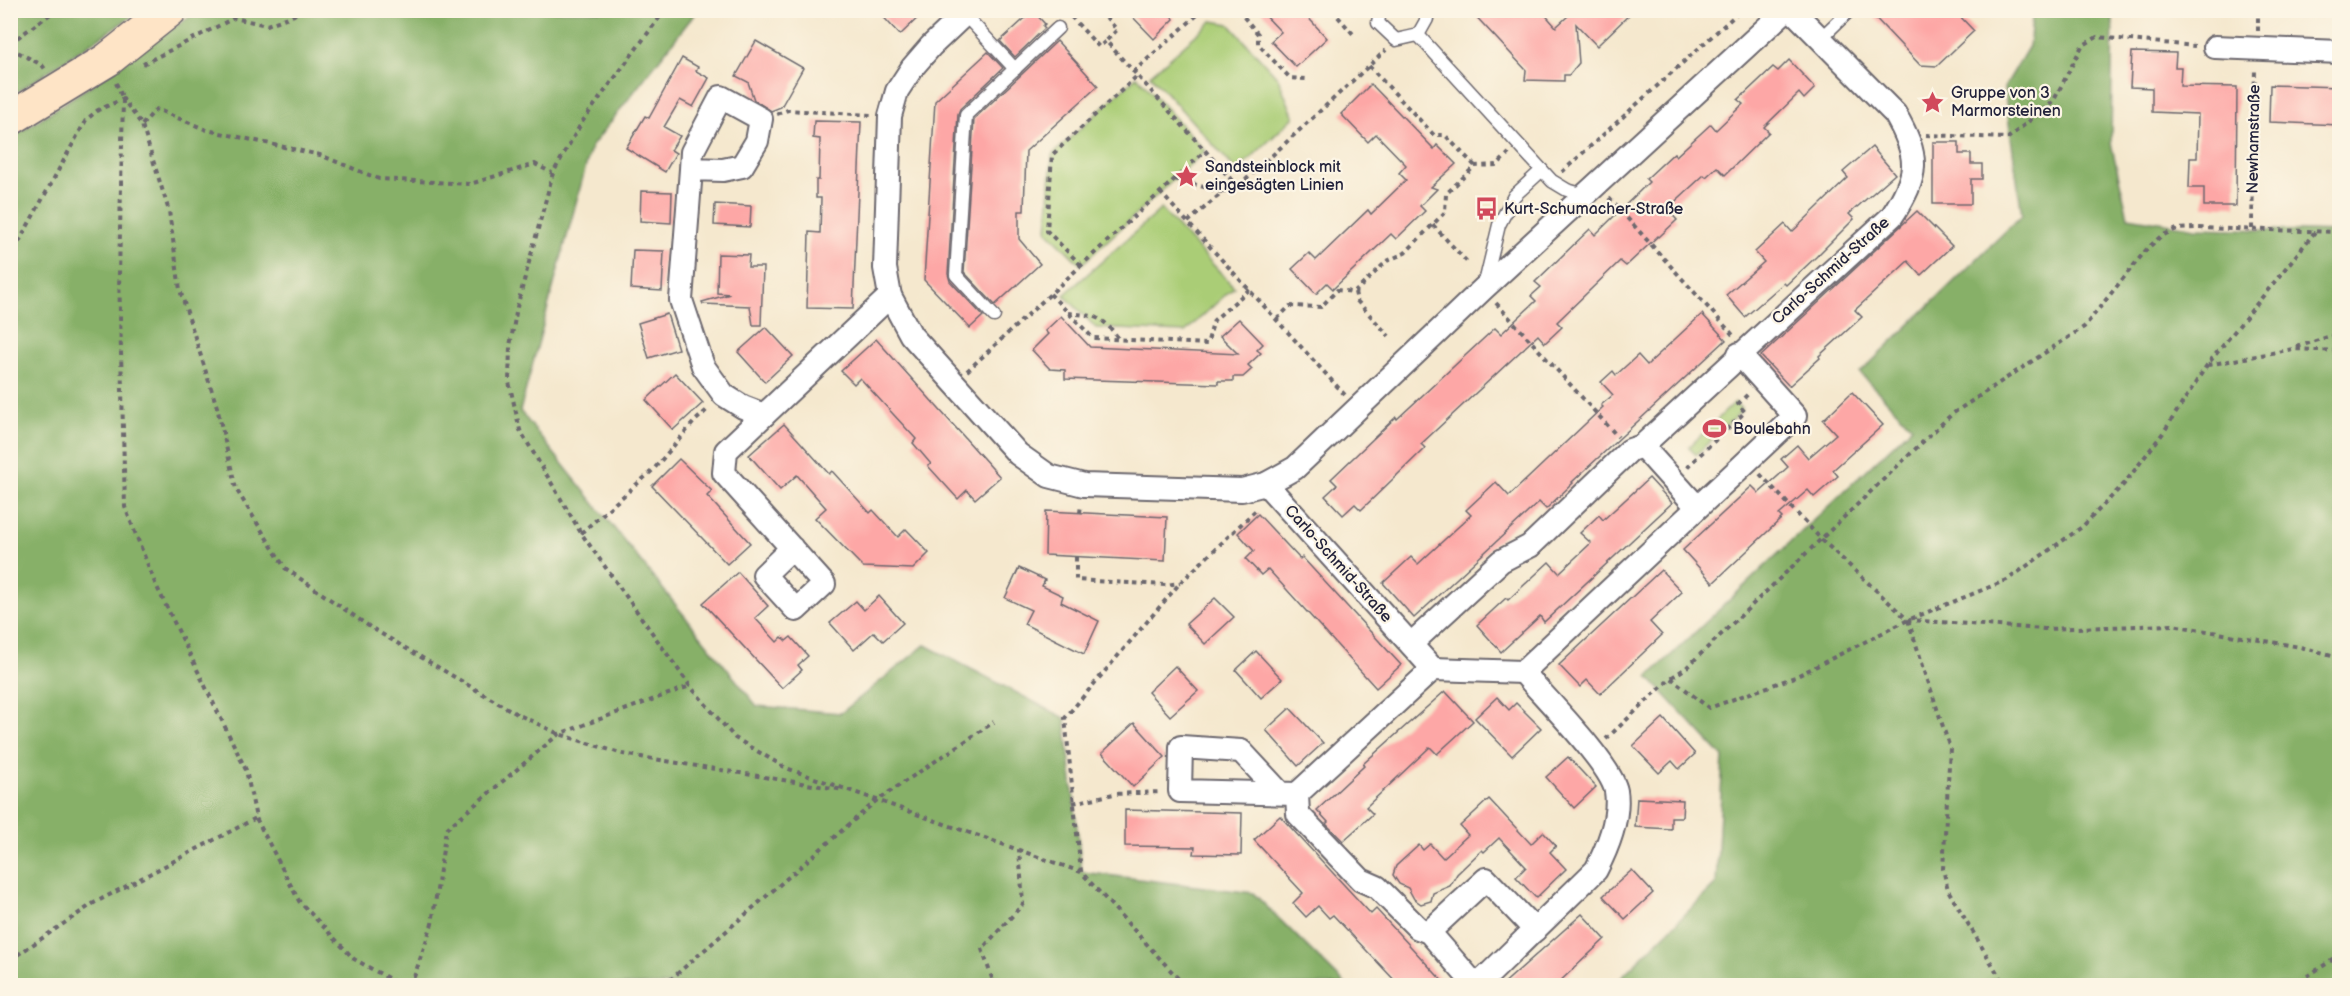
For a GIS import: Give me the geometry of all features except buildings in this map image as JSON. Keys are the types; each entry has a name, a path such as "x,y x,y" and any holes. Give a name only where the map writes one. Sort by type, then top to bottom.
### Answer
{"main road":[{"path":"10,119 60,88 109,63 170,10"}],"street":[{"path":"967,13 931,46 912,68 897,91 890,116 885,268 890,296 911,335 1018,454 1049,476 1084,485 1242,490 1266,484 1295,468 1484,289 1786,10"},
{"name":"Carlo-Schmid-Straße","path":"1411,644 1501,561 1530,546 1892,216 1906,195 1913,175 1913,153 1907,134 1895,114 1792,10"},
{"path":"2215,47 2340,52"},
{"path":"692,169 723,170 742,166 757,141 761,119 721,97 692,152 681,300 703,366 724,395 743,407 764,415"},
{"path":"792,548 724,473 726,451 890,296"},
{"path":"1523,672 1593,752 1605,769 1616,790 1615,819 1607,849 1596,870 1477,986 1429,932 1418,928 1377,887 1361,880 1298,814 1288,794 1241,751 1182,747 1180,791 1288,794 1433,669 1523,672 1795,416 1739,354"},
{"path":"1636,448 1673,480 1697,507"},
{"name":"Carlo-Schmid-Straße","path":"1266,484 1433,669"},
{"path":"1429,932 1486,879 1535,930"}],"lane":[{"path":"1380,10 1378,23 1396,40 1418,35 1427,19 1424,10"},
{"path":"1820,39 1850,10"},
{"path":"967,13 1015,69"},
{"path":"994,316 956,275 966,115 1058,28"},
{"path":"1418,35 1552,181 1567,190 1585,195"},
{"path":"1484,289 1499,225 1514,196 1542,170"}],"path":[{"path":"10,43 56,10"},
{"path":"300,10 294,15 267,25 234,18 147,64 109,63 123,99 142,125 169,211 180,290 218,407 236,489 285,568 370,627 517,714 559,734 623,754 854,792"},
{"path":"666,10 582,122 553,173 517,307 510,346 508,382 520,430 581,533 690,686 735,738 786,768 1082,872 1185,986"},
{"path":"1065,10 1100,46 1118,30 1100,10"},
{"path":"1081,265 1047,231 1052,155 1203,10"},
{"path":"1238,10 1258,34 1258,44 1290,78 1306,80"},
{"path":"1332,10 1354,34"},
{"path":"1730,10 1735,16"},
{"path":"1552,181 1741,10"},
{"name":"Newhamstraße","path":"2252,230 2254,82 2258,10"},
{"path":"1907,134 2008,138 2053,102 2082,46 2097,37 2215,47"},
{"path":"1188,222 1223,192 1238,187 1396,40"},
{"path":"1106,41 1238,187"},
{"path":"10,48 42,65 60,88"},
{"path":"1369,66 1434,135 1445,135 1475,166"},
{"path":"10,258 86,120 98,110 123,99"},
{"path":"123,99 119,274 125,507 155,583 246,770 256,818 299,902 354,959 402,986"},
{"path":"142,125 156,109 207,130 320,155 379,179 470,184 535,164 553,173"},
{"path":"761,119 788,110 890,116"},
{"path":"1355,292 1387,261 1405,253 1433,225 1445,212 1446,194 1475,166 1497,165 1518,143"},
{"path":"953,384 1205,152"},
{"path":"1175,179 1223,192"},
{"path":"1160,192 1358,409"},
{"path":"1609,198 1719,319"},
{"path":"1433,225 1468,263"},
{"path":"1593,752 1822,540 1952,414 2084,327 2147,249 2161,236 2177,229 2196,228 2340,232"},
{"path":"1671,678 1709,708 1795,677 1908,620 2007,580 2082,527 2124,484 2163,433 2207,365 2316,232"},
{"path":"1050,294 1093,338 1207,344 1214,320 1250,289"},
{"path":"1484,289 1636,448"},
{"path":"1277,319 1290,306 1321,307 1338,290 1355,292"},
{"path":"1355,292 1357,301 1389,336"},
{"path":"1068,313 1089,315 1104,320 1119,340"},
{"path":"2207,365 2293,349 2340,333"},
{"path":"2293,349 2340,351"},
{"path":"1673,480 1745,412 1738,405 1763,381"},
{"path":"581,533 653,470 694,422"},
{"path":"1747,460 1822,540 1908,620 1950,748 1943,869 1948,890 2005,986"},
{"path":"1082,872 1065,718 1180,583 1264,502 1266,484"},
{"path":"1076,557 1076,580 1166,585 1180,583"},
{"path":"1908,620 2044,629 2172,625 2300,647 2340,657"},
{"path":"411,986 432,924 446,829 559,734 690,686"},
{"path":"663,986 876,801 994,722"},
{"path":"1073,803 1114,794 1180,791"},
{"path":"10,960 94,903 256,818"},
{"path":"989,986 993,981 982,949 1023,904 1019,849"},
{"path":"2292,986 2340,955"}],"green space":[{"path":"11,10 140,11 11,96"},
{"path":"198,11 697,11 591,147 520,411 757,706 841,713 925,645 1065,718 1082,872 1253,893 1346,985 11,985 10,139"},
{"path":"2033,11 2113,11 2111,143 2128,217 2196,228 2339,232 2339,985 1613,985 1716,884 1723,757 1648,677 1912,427 1860,373 2022,215 2004,88 2029,46"},
{"path":"1212,21 1229,24 1278,78 1294,117 1237,171 1150,75"},
{"path":"1137,76 1205,151 1081,265 1047,231 1052,155"},
{"path":"1161,209 1234,287 1185,332 1096,328 1064,295"},
{"name":"Boulebahn","path":"1735,402 1742,410 1696,455 1689,447"}],"place":[{"name":"Gruppe von 3 Marmorsteinen","path":"1933,102"},
{"name":"Sandsteinblock mit eingesägten Linien","path":"1187,176"},
{"name":"Kurt-Schumacher-Straße","path":"1486,209"},
{"name":"Boulebahn","path":"1715,429"}]}
